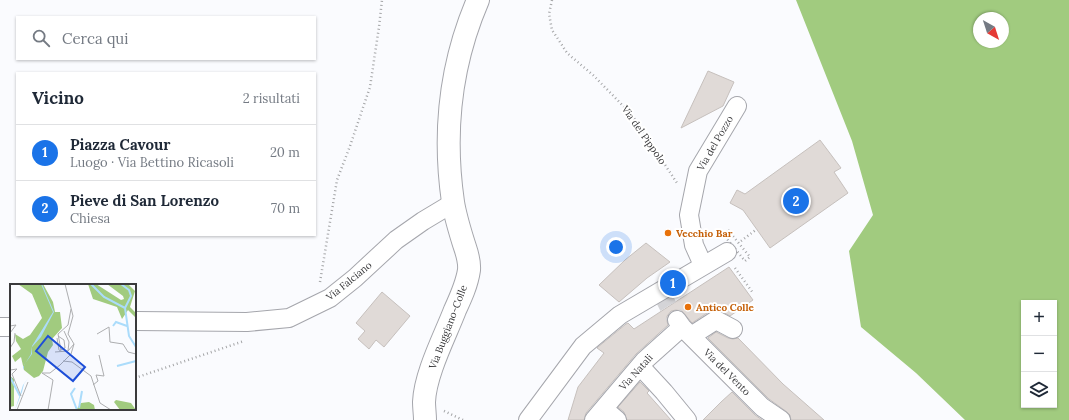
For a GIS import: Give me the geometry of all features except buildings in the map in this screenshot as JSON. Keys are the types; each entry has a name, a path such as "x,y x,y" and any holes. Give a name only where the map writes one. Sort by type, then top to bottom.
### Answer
{"street":[{"name":"Via Buggiano-Colle","path":"425,420 424,401 427,382 462,293 469,269 468,256 453,203 448,126 450,96 456,67 468,22 478,0"},
{"name":"Via del Pozzo","path":"691,204 698,171 737,106"},
{"name":"Via Falciano","path":"136,321 254,322 289,318 330,298 355,278 396,240 423,221 453,203"},
{"path":"691,204 688,215 694,245 704,265"},
{"path":"528,420 583,346 620,315 729,249"},
{"name":"Via Natali","path":"605,416 640,366 666,341 684,328 716,320 733,329"},
{"path":"0,327 10,326"},
{"name":"Via del Vento","path":"684,328 762,407 780,420"},
{"path":"640,366 687,420"}],"path":[{"path":"316,305 337,180 370,87 380,27 382,0"},
{"name":"Via del Pippolo","path":"552,0 549,14 552,30 568,54 593,75 632,115 691,204"},
{"path":"753,293 739,273 729,249 757,229"},
{"path":"136,378 248,340"}],"green space":[{"path":"796,0 1069,0 1069,420 965,420 916,373 861,327 849,251 873,215 852,141"}],"tunnel":[{"path":"660,290 677,320"}],"place":[{"name":"Pieve di San Lorenzo","path":"796,201"},
{"name":"Vecchio Bar","path":"668,233"},
{"name":"Piazza Cavour","path":"673,283"},
{"name":"Antico Colle","path":"688,307"}]}
